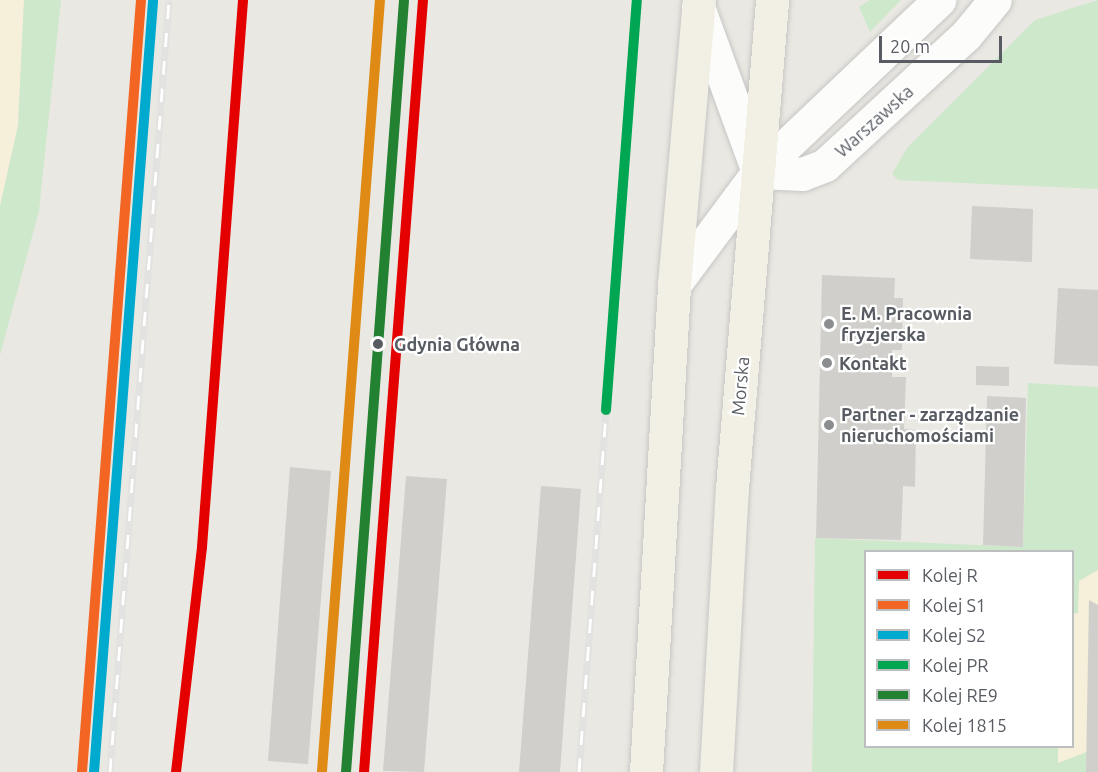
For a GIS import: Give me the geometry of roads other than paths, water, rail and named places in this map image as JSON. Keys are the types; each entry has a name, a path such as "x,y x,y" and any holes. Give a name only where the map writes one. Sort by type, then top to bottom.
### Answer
{"main road":[{"name":"Morska","path":"716,772 732,488 772,0"},
{"path":"646,772 674,285 699,4"}],"street":[{"path":"674,285 758,172 939,0"},
{"name":"Warszawska","path":"758,172 802,174 825,165 966,35 995,0"},
{"path":"699,4 758,172"}],"railway":[{"path":"110,772 169,0"},
{"path":"579,772 606,410"}],"rail line":[{"name":"S1","path":"82,772 141,0"},
{"name":"R","path":"176,772 202,547 243,0"},
{"name":"1815","path":"322,771 380,0"},
{"name":"R","path":"364,772 423,0"},
{"name":"PR","path":"606,410 637,0"},
{"name":"S2","path":"94,772 153,1"},
{"name":"RE9","path":"346,772 404,1"}],"place":[{"name":"E. M. Pracownia fryzjerska","path":"829,324"},
{"name":"Gdynia Główna","path":"378,344"},
{"name":"Kontakt","path":"827,363"},
{"name":"Partner - zarządzanie nieruchomościami","path":"829,425"}]}
